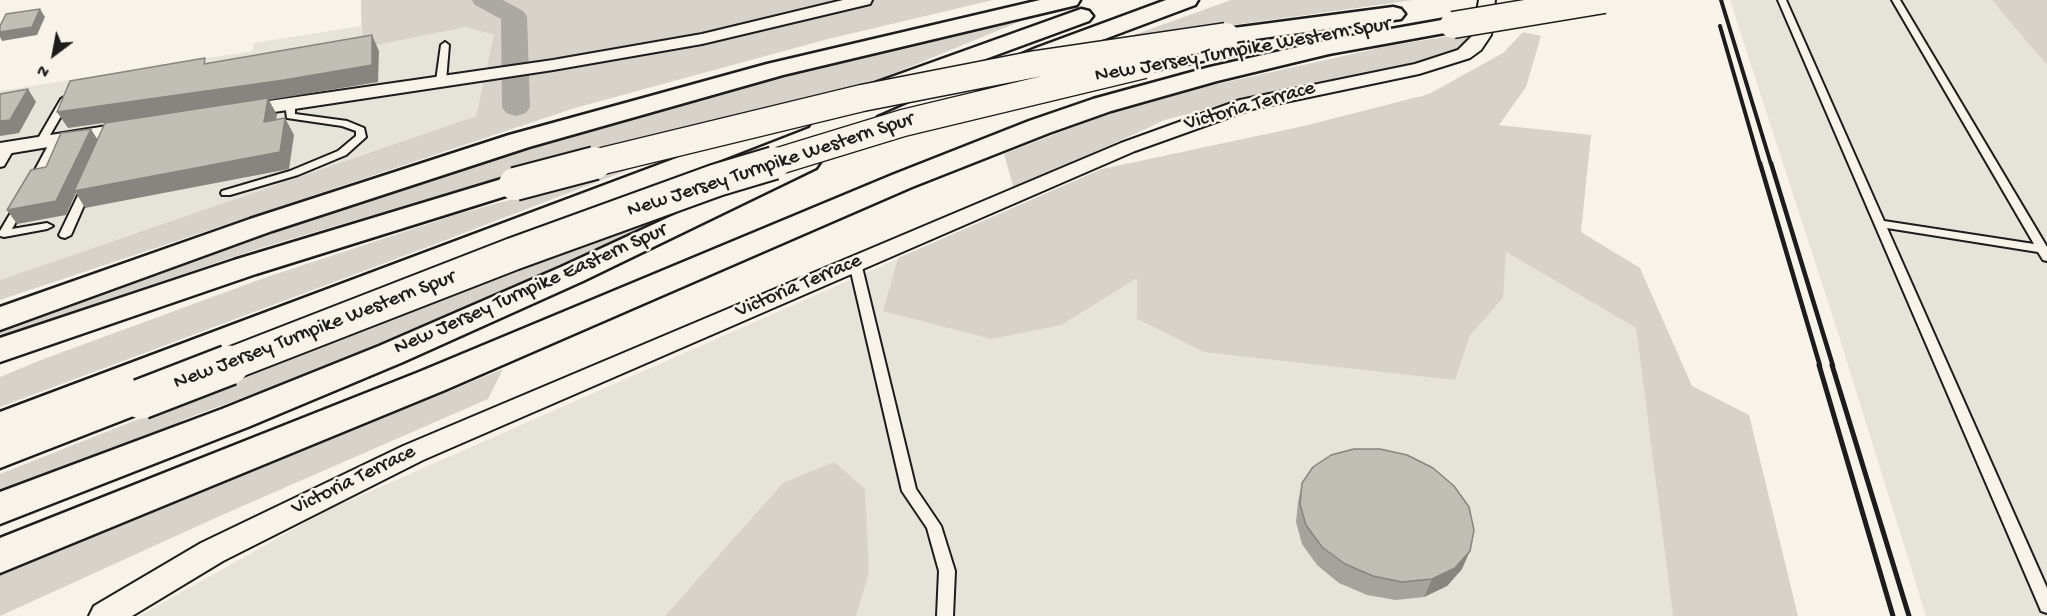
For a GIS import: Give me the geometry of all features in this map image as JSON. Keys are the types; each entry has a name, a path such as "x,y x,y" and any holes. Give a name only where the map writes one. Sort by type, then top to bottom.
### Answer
{"highway":[{"path":"0,319 280,218 519,141 776,69 1069,0"},
{"path":"0,426 935,69 1128,0"},
{"name":"New Jersey Turnpike Eastern Spur","path":"0,507 188,436 351,370 631,246 972,84 1070,43 1187,0"},
{"name":"New Jersey Turnpike Western Spur","path":"0,350 340,237 515,183 676,141 862,98 1008,69 1226,36 1453,16 1503,0"},
{"name":"New Jersey Turnpike Western Spur","path":"0,454 556,238 726,177 929,116 1144,65 1278,41 1576,0"},
{"path":"0,556 432,381 869,194 1102,105 1210,75 1453,16 1604,0"},
{"path":"0,367 265,270 340,237"},
{"path":"0,531 281,418 517,314 631,246"}],"street":[{"path":"220,115 553,65 724,34 864,0"},
{"name":"Victoria Terrace","path":"105,616 212,552 346,484 1128,147 1209,116 1284,95 1419,69 1453,58 1475,46 1482,35 1487,0"},
{"path":"5,148 49,141 110,136 153,125"}],"lane":[{"path":"1782,0 2047,606"},
{"path":"1896,0 2045,253"},
{"path":"441,81 445,45"},
{"path":"47,226 4,234 49,141 70,91"},
{"path":"226,193 294,173 323,161 342,153 361,137 362,130 344,123 290,116 290,104"},
{"path":"0,164 5,148"},
{"path":"65,235 93,173"},
{"path":"1880,224 2045,253"},
{"path":"855,263 909,491 934,526 947,570 945,616"}],"shaded area":[{"path":"361,0 993,0 828,39 575,108 0,300 0,280 476,116 494,35 466,27 362,48"},
{"path":"1231,0 1414,0 1117,41"},
{"path":"1730,0 1994,0 2047,59 2047,616 1926,616 1839,336"},
{"path":"1992,0 2047,0 2047,65"},
{"path":"1026,19 856,89 542,165 254,250 0,336 0,324 239,233 566,132 817,66"},
{"path":"361,26 362,48 466,27 494,35 476,116 0,280 0,91 252,51 254,43"},
{"path":"1523,32 1541,36 1526,87 1499,125 1591,135 1581,232 1640,268 1692,386 1749,415 1798,616 1673,616 1636,328 1506,252 1503,298 1470,335 1455,380 1204,352 1137,319 1137,278 1061,325 991,339 883,311 898,258 1102,169 1304,126 1429,94 1503,53"},
{"path":"1469,33 1464,48 1422,62 1291,87 1165,120 1014,189 1004,154 1097,118 1209,86 1388,46"},
{"path":"657,159 0,407 0,377 41,360 264,278 455,215"},
{"path":"1102,169 1506,252 1636,328 1673,616 139,616 328,510"},
{"path":"672,212 603,249 455,314 299,377 185,419 157,436 0,494 0,474 585,242"},
{"path":"503,369 488,399 222,515 0,616 0,574"},
{"path":"834,462 865,489 869,572 856,616 665,616 783,483"}],"building":[{"path":"40,9 32,27 0,32 0,26 6,14"},
{"path":"372,35 372,65 284,80 57,112 70,81 205,58 204,64"},
{"path":"28,89 10,120 0,121 0,94"},
{"path":"268,98 264,122 285,118 280,152 74,191 105,123"},
{"path":"91,129 56,201 7,210 31,170 46,167 61,133"},
{"path":"1354,449 1380,449 1407,455 1433,468 1454,486 1469,507 1474,530 1470,551 1455,568 1432,579 1402,582 1373,576 1345,564 1322,547 1306,525 1300,504 1302,483 1313,467 1331,455"}],"waterway":[{"path":"484,0 514,16 516,107"}],"railway":[{"path":"1721,0 1771,164"},
{"path":"1720,26 1760,164"},
{"path":"1760,163 1820,366"},
{"path":"1771,163 1833,366"},
{"path":"1819,365 1893,616"},
{"path":"1832,365 1909,616"}]}
